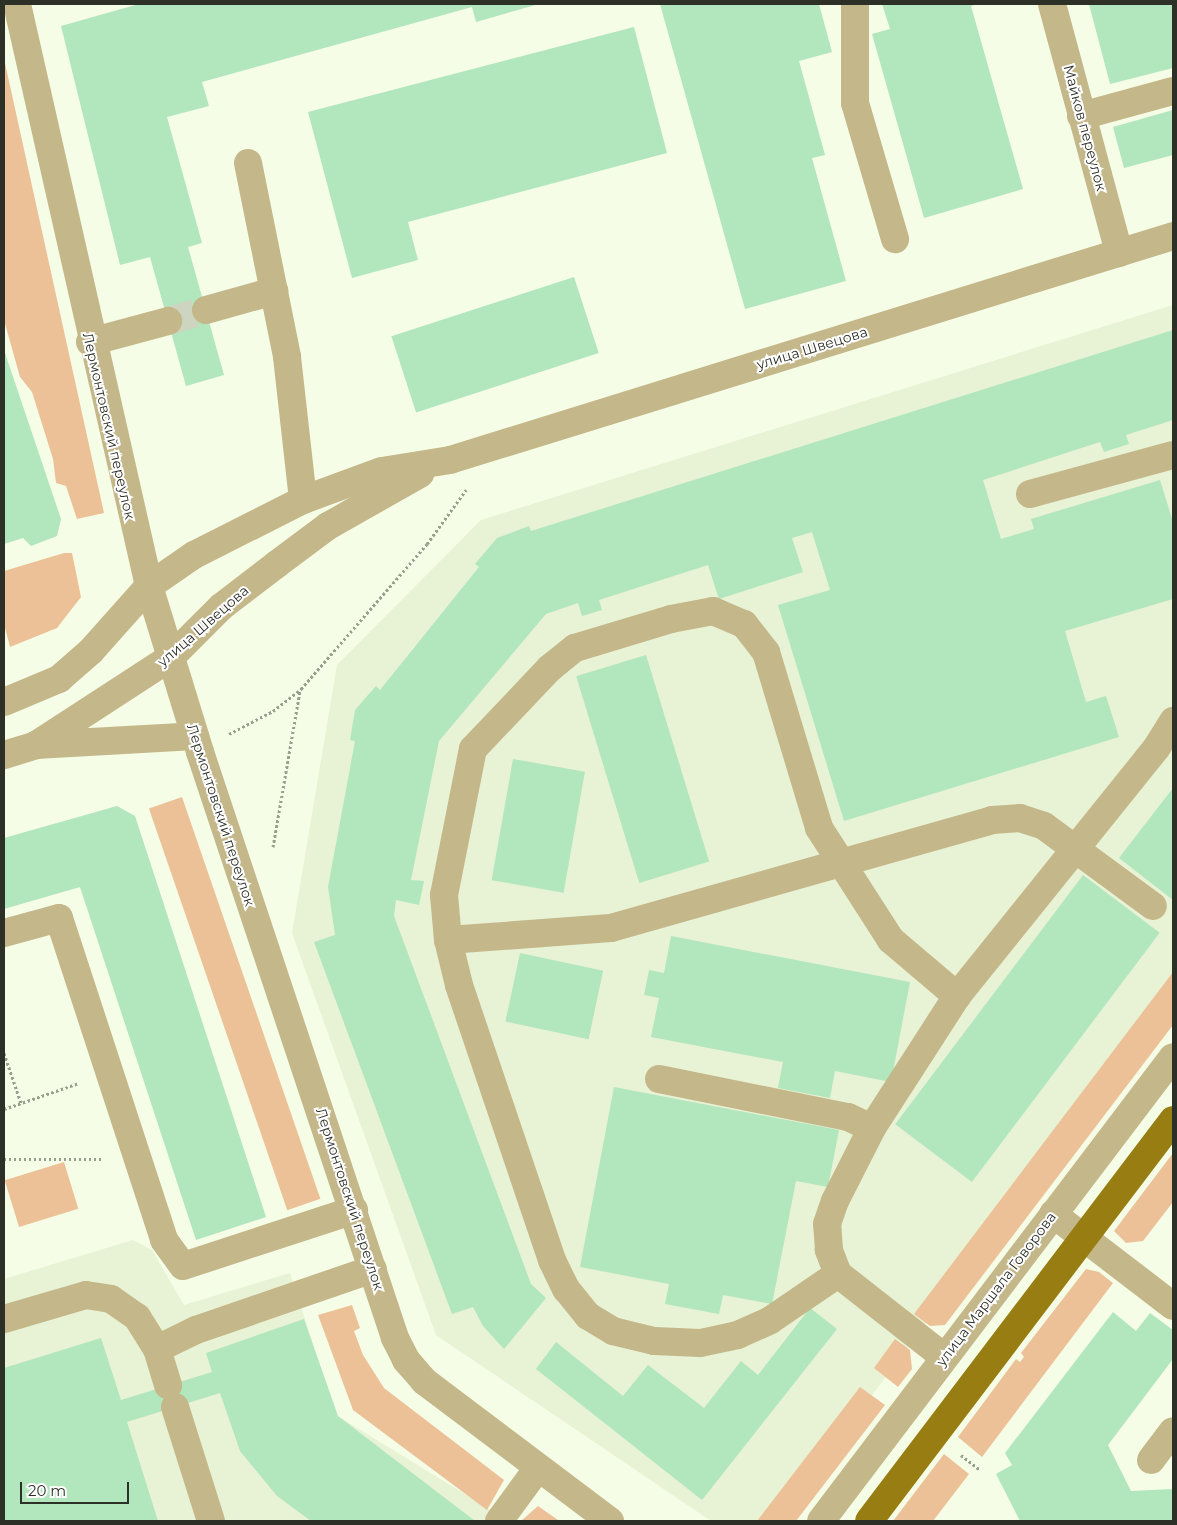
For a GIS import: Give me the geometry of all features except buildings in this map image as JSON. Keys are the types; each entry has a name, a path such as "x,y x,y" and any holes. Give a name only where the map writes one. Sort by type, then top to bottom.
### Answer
{"main road":[{"path":"869,1521 1173,1120"}],"street":[{"name":"Лермонтовский переулок","path":"17,4 90,342 148,586 195,736 374,1269 395,1338 412,1367 450,1402 610,1521"},
{"path":"855,4 855,102 895,239"},
{"name":"Майков переулок","path":"1052,4 1119,253"},
{"path":"1081,116 1173,91"},
{"path":"248,163 288,357 303,500"},
{"name":"улица Швецова","path":"4,754 36,745 170,658 221,607 328,526 390,488 450,460 1173,236"},
{"path":"206,310 274,291"},
{"path":"90,342 168,321"},
{"path":"1030,494 1173,454"},
{"name":"улица Швецова","path":"6,694 59,679 91,651 148,586 194,555 303,500 382,471 450,460"},
{"path":"838,1274 769,1321 738,1335 700,1343 654,1341 613,1331 588,1316 566,1289 552,1260 459,985 448,940 444,895 473,749 550,668 575,648 670,619 713,611 744,624 766,652 819,828 891,940 957,996"},
{"path":"944,1357 838,1274 829,1250 827,1224 872,1128 957,996 1076,847 1165,753 1173,721"},
{"path":"36,745 195,736"},
{"path":"448,940 611,928 992,820 1020,818 1044,826 1076,847 1153,906"},
{"path":"4,933 59,918 164,1240 183,1266 354,1210"},
{"name":"улица Маршала Говорова","path":"821,1521 1173,1057"},
{"path":"659,1079 848,1117 872,1128"},
{"path":"1053,1214 1173,1306"},
{"path":"157,1348 196,1330 374,1269"},
{"path":"4,1319 86,1295 111,1299 137,1317 157,1348 211,1521"},
{"path":"1151,1460 1173,1431"},
{"path":"498,1521 538,1468"}],"path":[{"path":"227,736 272,711 300,689 427,544 467,487"},
{"path":"273,847 300,689"},
{"path":"4,1053 21,1103"},
{"path":"4,1109 110,1072"},
{"path":"4,1159 138,1161"},
{"path":"958,1452 980,1470"}],"shaded area":[{"path":"5,63 104,513 77,519 66,486 56,483 53,459 32,392 20,377 4,320"},
{"path":"1173,305 1173,996 777,1521 711,1521 436,1335 292,933 337,665 481,520"},
{"path":"64,553 72,553 81,597 57,628 10,647 4,624 4,571"},
{"path":"182,797 320,1199 287,1210 149,808"},
{"path":"1173,972 1173,1025 945,1325 930,1326 914,1314"},
{"path":"1173,1153 1173,1202 1143,1241 1126,1243 1114,1231"},
{"path":"64,1162 78,1209 19,1227 5,1180"},
{"path":"133,1240 152,1250 184,1305 290,1273 336,1415 509,1521 4,1521 4,1279"},
{"path":"1086,1269 1099,1272 1113,1283 982,1457 958,1437 1016,1359 1020,1362 1024,1357 1021,1353"},
{"path":"352,1305 360,1328 354,1331 363,1355 384,1388 504,1480 487,1510 353,1410 318,1315"},
{"path":"895,1339 910,1350 912,1369 898,1387 874,1368"},
{"path":"860,1387 885,1405 796,1521 757,1521"},
{"path":"944,1454 969,1474 933,1521 893,1521"},
{"path":"538,1506 558,1520 521,1521"}],"tunnel":[{"path":"168,321 206,310"}]}
